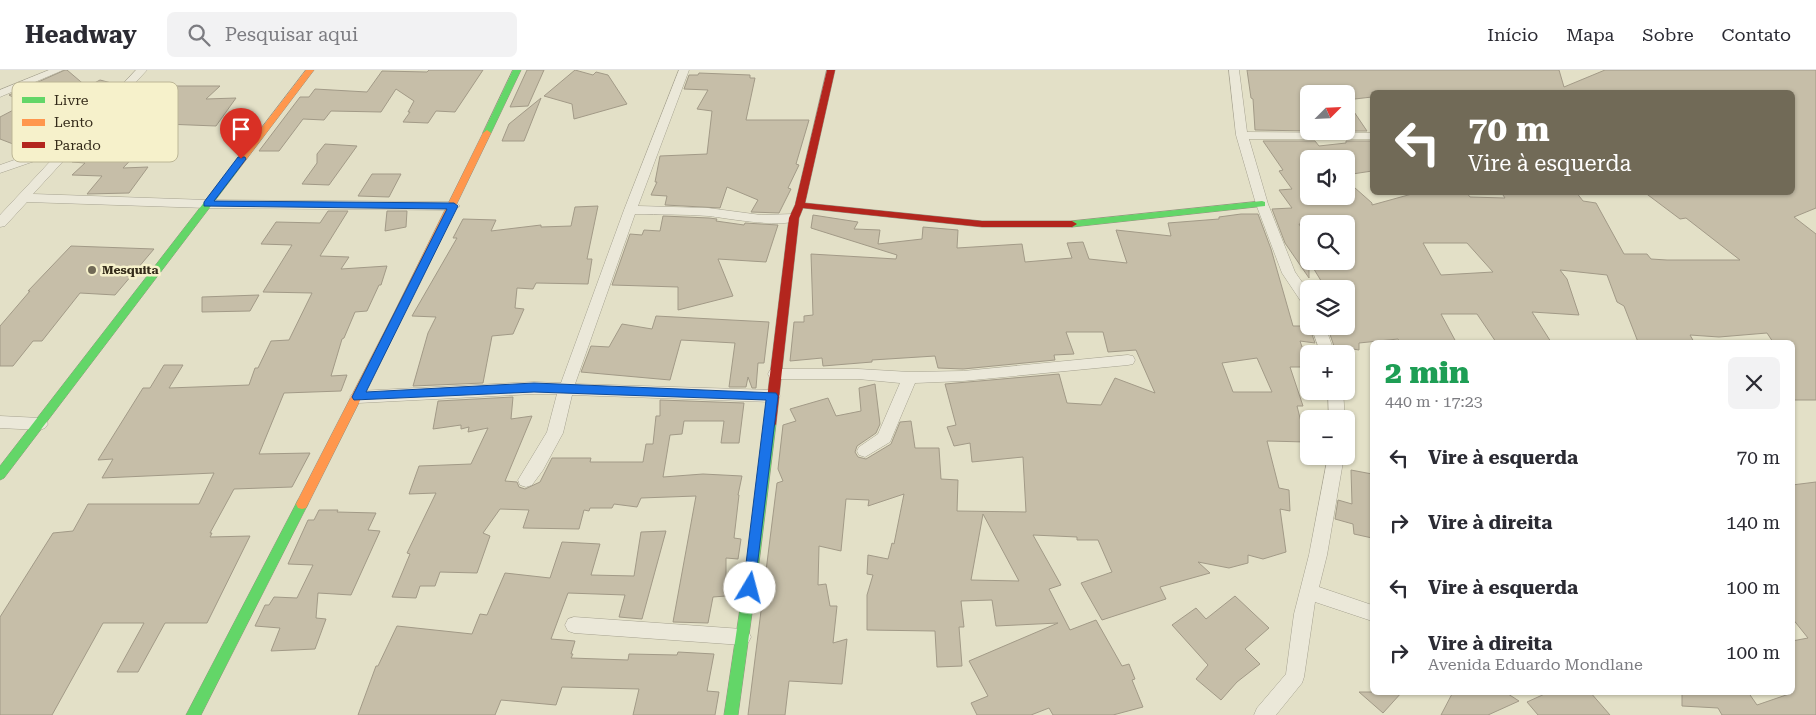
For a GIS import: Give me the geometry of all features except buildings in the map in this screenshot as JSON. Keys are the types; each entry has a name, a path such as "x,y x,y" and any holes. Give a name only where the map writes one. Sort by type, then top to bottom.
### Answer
{"street":[{"path":"29,82 58,70"},
{"path":"131,82 142,70"},
{"path":"0,475 310,70"},
{"path":"193,715 358,397 454,206 517,70"},
{"path":"526,480 537,465 555,432 566,389 630,210 684,70"},
{"path":"731,715 754,555 794,218 800,204 831,70"},
{"path":"1234,70 1242,135 1262,204 1289,273 1300,290"},
{"path":"0,94 12,89"},
{"path":"1242,135 1370,136"},
{"path":"0,169 20,162"},
{"path":"0,223 57,162"},
{"path":"24,198 207,204 454,206"},
{"path":"800,204 911,217 1009,225 1072,224 1262,204"},
{"path":"630,210 708,212 761,219 794,218"},
{"path":"775,374 858,374 910,378 963,376 1128,360"},
{"path":"865,451 884,438 910,378"},
{"path":"358,397 534,388 772,396"},
{"path":"0,422 40,424"},
{"path":"1264,715 1295,677 1303,614 1310,592 1334,465"},
{"path":"1310,592 1370,612"},
{"path":"574,625 742,637"}],"traffic: fast":[{"path":"487,133 517,70"},
{"path":"0,475 236,167"},
{"path":"1072,224 1262,204"},
{"path":"731,715 754,555 770,424"},
{"path":"193,715 302,504"}],"traffic: slow":[{"path":"236,167 310,70"},
{"path":"302,504 399,313 487,133"}],"traffic: jam":[{"path":"770,424 794,218 800,205 831,70"},
{"path":"800,205 982,224 1072,224"}],"place":[{"name":"Mesquita","path":"92,270"}],"route":[{"path":"241,159 207,204 454,206 358,397 534,388 772,396 750,588"}]}
